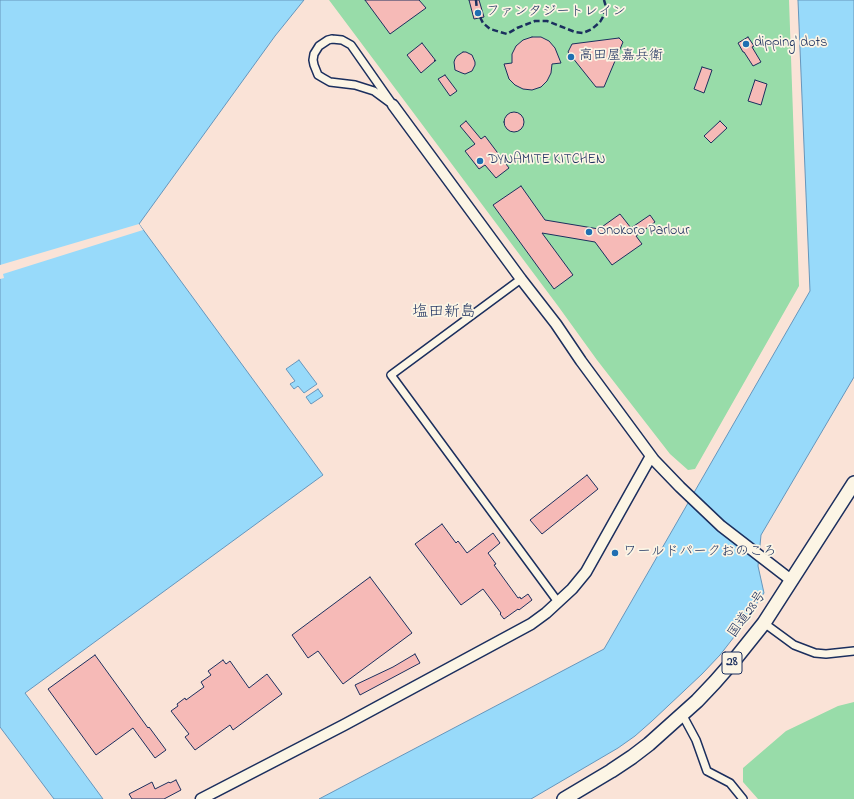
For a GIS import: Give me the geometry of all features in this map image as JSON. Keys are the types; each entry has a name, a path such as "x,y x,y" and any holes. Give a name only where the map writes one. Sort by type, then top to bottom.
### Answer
{"highway":[{"name":"国道28号","path":"564,799 611,771 649,744 697,701 715,682 764,623 854,483"}],"street":[{"path":"392,105 374,91 355,85 330,82 318,74 313,60 314,54 319,46 328,40 337,39 351,45 392,105 556,324 581,361 651,456 680,487 721,526 791,580"},
{"path":"521,279 391,374 558,602"},
{"path":"201,799 351,721 531,624 546,613 572,589 586,572 651,456"},
{"path":"764,623 794,645 815,654 854,651"},
{"path":"682,714 696,740 708,771 730,783 743,799"}],"green space":[{"path":"329,0 789,0 799,286 695,469 688,470 670,454 597,360"},
{"path":"854,702 854,799 758,799 743,782 743,768 786,731 838,706"}],"water":[{"path":"0,0 304,0 275,36 139,224 323,475 25,693 103,799 54,799 0,727"},
{"path":"798,0 854,0 854,377 761,535 758,566 764,593 720,655 652,721 618,748 531,799 319,799 604,649 810,291"},
{"path":"299,360 317,384 304,393 298,386 294,389 290,384 295,381 286,369"},
{"path":"318,389 323,396 311,404 306,397"}],"pier":[{"path":"139,224 143,230 3,274 4,278 0,279 0,265"}],"building":[{"path":"365,0 419,0 426,8 390,34"},
{"name":"ファンタジートレイン","path":"469,0 479,0 484,17 474,19"},
{"path":"532,37 541,37 549,41 555,48 561,63 552,64 551,73 547,81 541,87 532,90 523,89 515,85 509,79 504,64 512,63 512,54 516,46 523,40"},
{"path":"748,37 761,62 753,66 738,43"},
{"path":"619,38 623,42 604,87 596,87 568,52 572,44"},
{"path":"422,43 436,61 434,60 435,61 421,73 407,55"},
{"path":"463,52 472,55 475,62 472,71 465,74 455,70 454,62 457,56"},
{"path":"702,67 712,70 704,93 694,89"},
{"path":"445,75 457,91 450,96 438,79"},
{"path":"755,80 767,84 761,105 748,101"},
{"path":"514,112 521,115 524,122 521,129 514,132 507,129 504,122 507,115"},
{"path":"466,121 481,139 485,136 509,168 496,178 485,165 479,169 465,151 475,144 460,126"},
{"path":"720,121 727,128 711,143 704,136"},
{"path":"521,186 545,220 599,229 620,214 631,228 650,215 655,222 636,236 642,244 612,265 595,242 542,233 573,275 554,289 493,205"},
{"path":"587,475 598,489 542,534 530,520"},
{"path":"442,524 456,543 458,541 467,553 493,533 500,543 488,553 496,564 494,565 518,598 520,597 521,599 528,594 532,600 504,619 483,589 461,605 415,544"},
{"path":"370,577 412,633 343,684 318,651 308,658 292,635"},
{"path":"415,654 420,663 360,695 355,685 393,667"},
{"path":"95,655 148,728 149,727 166,750 155,758 133,728 96,755 48,689"},
{"path":"223,660 226,664 230,661 249,688 267,674 282,694 233,730 230,725 195,750 185,737 189,734 171,711 185,698 186,700 204,687 201,682 211,675 208,671"},
{"path":"176,780 181,790 164,799 132,799 129,794 152,782 155,789"}],"railway":[{"path":"476,0 477,11 483,23 490,29 507,34 517,28 535,21 547,21 575,32 583,33 592,29 600,22 606,7 604,0"}],"place":[{"name":"ファンタジートレイン","path":"478,13"},
{"name":"dipping' dots","path":"746,44"},
{"name":"高田屋嘉兵衛","path":"571,57"},
{"name":"DYNAMITE KITCHEN","path":"480,161"},
{"name":"Onokoro Parlour","path":"589,232"},
{"name":"ワールドパークおのころ","path":"615,553"}],"district":[{"name":"塩田新島","path":"444,313"}]}
